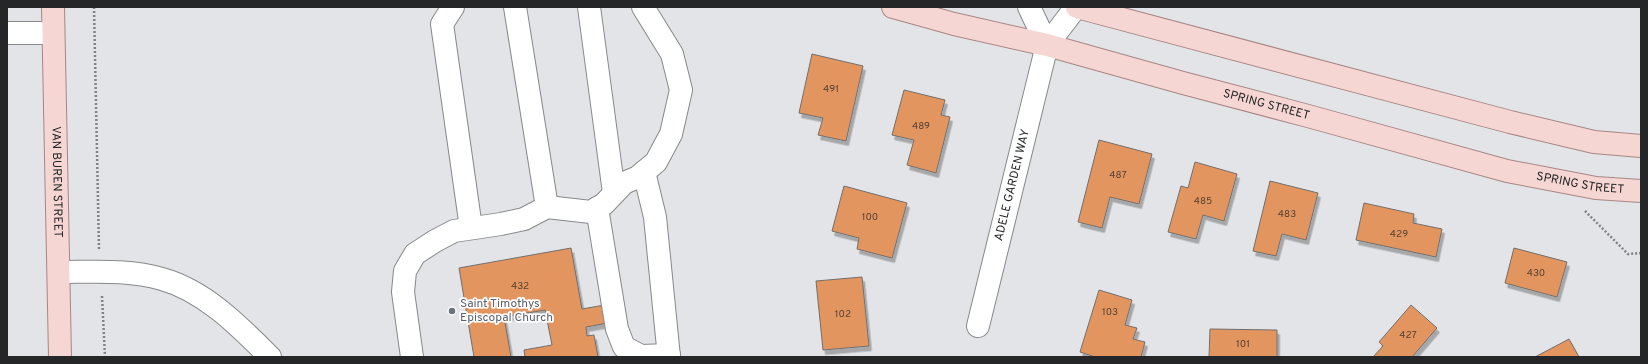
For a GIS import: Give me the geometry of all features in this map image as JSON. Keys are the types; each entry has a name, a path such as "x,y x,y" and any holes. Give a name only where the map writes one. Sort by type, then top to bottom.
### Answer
{"main road":[{"name":"VAN BUREN STREET","path":"53,7 60,357"},
{"name":"SPRING STREET","path":"894,7 954,24 1047,45 1507,171 1596,188 1641,191"},
{"path":"1077,7 1518,124 1594,142 1641,146"}],"street":[{"path":"453,7 442,24 471,228"},
{"path":"515,7 547,206"},
{"path":"589,7 614,193"},
{"path":"412,357 403,292 405,271 415,254 454,230 501,224 524,219 547,206 591,212 604,204 624,183 638,177 656,162 671,134 681,90 672,54 643,7"},
{"path":"1029,7 1047,45 1077,7"},
{"path":"7,33 54,33"},
{"name":"ADELE GARDEN WAY","path":"978,326 1047,45"},
{"path":"597,208 617,329 624,347 641,356 669,356 655,217 644,172"},
{"path":"59,272 125,273 162,278 196,293 237,324 270,357"}],"path":[{"path":"94,7 100,272 105,357"},
{"path":"1580,206 1628,254 1641,253"}],"building":[{"path":"812,54 863,66 846,141 818,135 823,118 799,113"},
{"path":"904,90 945,100 941,115 950,117 936,173 907,165 914,140 892,135"},
{"path":"1099,140 1152,154 1139,204 1110,197 1102,228 1078,222"},
{"path":"1195,162 1237,174 1224,221 1203,215 1196,239 1168,232 1181,186 1188,188"},
{"path":"1270,181 1318,193 1306,240 1282,234 1276,256 1253,251"},
{"path":"844,186 907,203 892,258 857,249 859,238 832,231"},
{"path":"1364,203 1414,214 1413,223 1442,229 1436,257 1356,240"},
{"path":"571,248 582,309 610,304 613,322 586,327 587,336 594,335 598,357 525,357 524,350 552,345 545,310 504,317 511,357 474,357 459,268"},
{"path":"1514,248 1567,262 1557,297 1505,283"},
{"path":"862,277 869,346 823,350 816,281"},
{"path":"1099,290 1132,300 1125,325 1137,328 1133,339 1145,342 1141,357 1095,357 1080,352"},
{"path":"1411,305 1437,328 1412,357 1373,357 1383,346 1379,342"},
{"path":"1210,329 1277,330 1277,357 1209,357"},
{"path":"1569,339 1579,357 1535,357"}],"place":[{"name":"Saint Timothys Episcopal Church","path":"452,311"}]}
